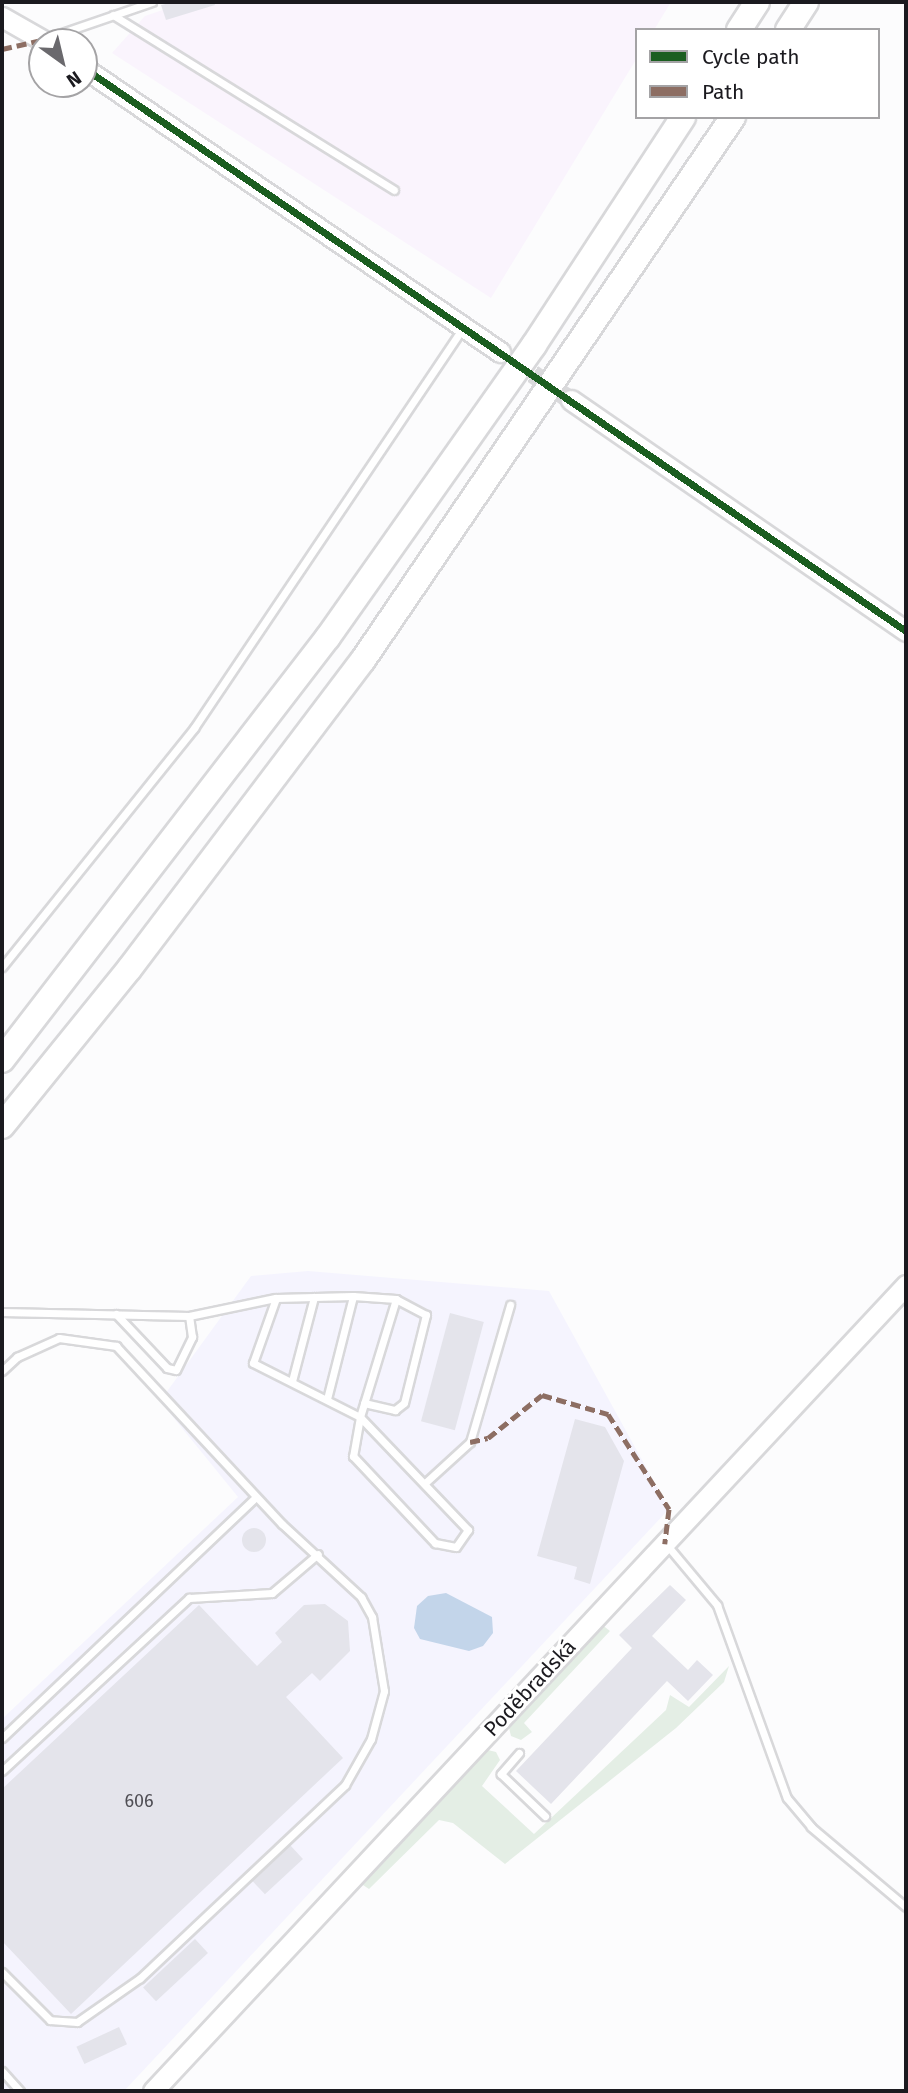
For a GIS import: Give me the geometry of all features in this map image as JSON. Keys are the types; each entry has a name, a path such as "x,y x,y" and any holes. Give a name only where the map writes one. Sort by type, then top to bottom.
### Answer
{"highway":[{"path":"740,28 757,2"},
{"path":"790,28 806,2"},
{"path":"2,1060 328,637 534,345 682,119"},
{"path":"2,1126 130,968 363,660 732,119"}],"main road":[{"path":"2,17 28,32"},
{"path":"98,78 500,352"},
{"path":"571,400 906,631"},
{"name":"Poděbradská","path":"153,2091 906,1285"}],"lane":[{"path":"78,28 152,2"},
{"path":"113,15 394,190"},
{"path":"2,967 194,728 463,326"},
{"path":"327,1399 353,1296"},
{"path":"2,1312 189,1316 276,1298 353,1296 396,1299 426,1315 404,1403 395,1410 364,1403"},
{"path":"292,1381 314,1297"},
{"path":"276,1298 253,1363 259,1370 292,1381 360,1417 468,1530 456,1546 435,1544 353,1456 360,1417 396,1299"},
{"path":"425,1483 470,1442 510,1305"},
{"path":"115,1314 167,1368 176,1370 192,1337 189,1316"},
{"path":"2,1371 17,1357 59,1338 116,1346 256,1497 361,1597 372,1617 384,1691 371,1739 345,1785 140,1978 77,2022 50,2021 2,1972"},
{"path":"2,1738 256,1497"},
{"path":"665,1544 718,1605 787,1798 811,1827 906,1907"},
{"path":"2,1771 189,1598 272,1593 318,1554"},
{"path":"519,1753 501,1774 545,1816"},
{"path":"2,2071 20,2091"}],"shaded area":[{"path":"186,2 671,2 655,28 635,28 635,61 491,298 112,53 145,16"},
{"path":"308,1271 549,1291 669,1509 124,2091 2,2091 2,1719 238,1497 160,1401 251,1276"},
{"path":"601,1624 610,1631 524,1723 532,1732 521,1740 511,1736 508,1724"},
{"path":"729,1666 724,1682 676,1728 505,1864 453,1823 439,1820 369,1889 360,1883 484,1749 496,1752 500,1760 482,1786 534,1834 666,1710 670,1695 689,1707"}],"water":[{"path":"446,1593 492,1617 493,1633 483,1646 469,1651 420,1639 414,1628 417,1606 428,1596"}],"building":[{"path":"174,2 214,2 215,5 166,20 161,5"},
{"path":"450,1313 484,1322 455,1430 421,1421"},
{"path":"575,1419 605,1427 624,1461 590,1584 574,1579 577,1567 537,1556"},
{"path":"254,1528 263,1531 266,1540 263,1549 254,1552 245,1549 242,1540 245,1531"},
{"path":"670,1585 686,1600 652,1636 688,1670 697,1660 713,1675 688,1701 667,1681 551,1804 516,1771 632,1648 619,1635"},
{"path":"325,1604 348,1621 350,1651 320,1681 312,1673 286,1697 343,1758 71,2014 2,1941 2,1789 199,1605 257,1666 282,1642 275,1633 304,1605"},
{"path":"290,1845 303,1859 265,1894 252,1880"},
{"path":"195,1939 208,1953 156,2001 143,1987"},
{"path":"119,2027 127,2044 84,2064 76,2047"}],"tunnel":[{"path":"509,357 571,400"}],"marked path":[{"path":"2,49 28,43"},
{"path":"470,1442 488,1438 542,1395 608,1414 669,1509 665,1544"}],"cycle path":[{"path":"98,78 906,631"}]}
